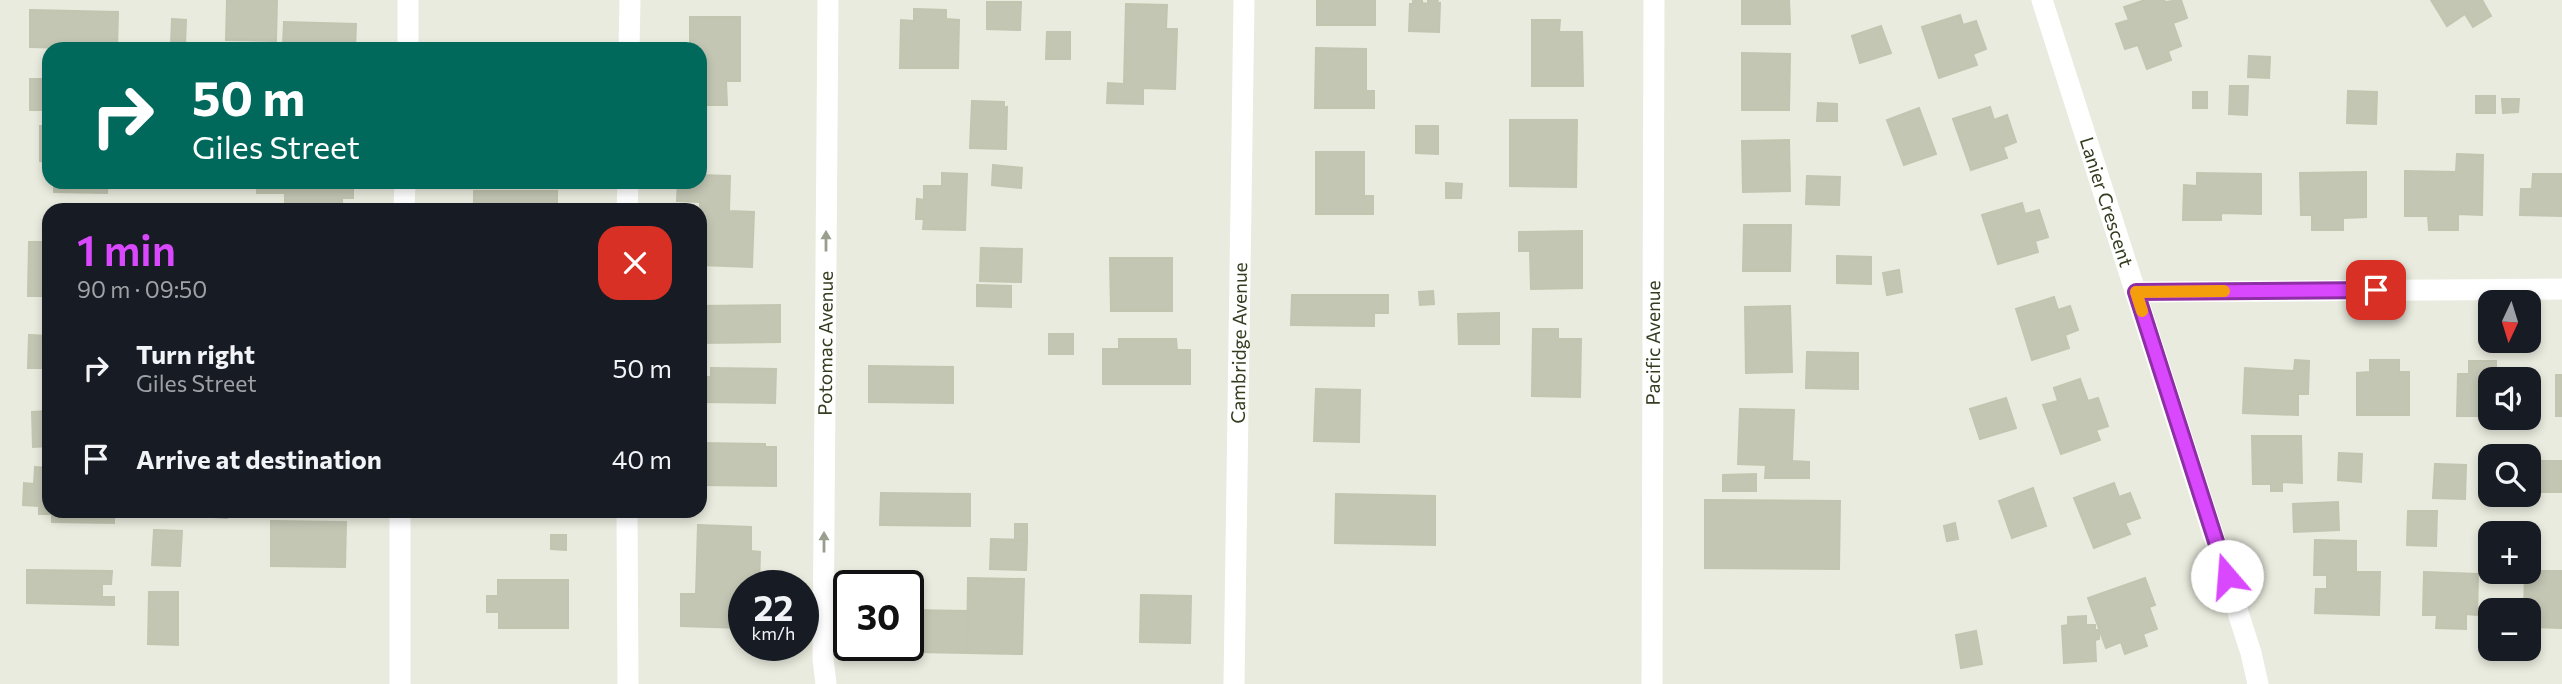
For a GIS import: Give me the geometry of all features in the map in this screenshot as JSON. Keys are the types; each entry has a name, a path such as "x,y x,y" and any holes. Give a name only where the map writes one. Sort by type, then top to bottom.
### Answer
{"street":[{"path":"408,0 408,42"},
{"path":"629,42 630,0"},
{"name":"Potomac Avenue","path":"826,684 823,659 828,0"},
{"name":"Cambridge Avenue","path":"1234,684 1244,0"},
{"name":"Pacific Avenue","path":"1652,684 1654,0"},
{"name":"Lanier Crescent","path":"2042,0 2251,653 2258,684"},
{"path":"2136,292 2562,289"},
{"path":"400,518 400,684"},
{"path":"627,518 628,684"}],"building":[{"path":"227,0 277,0 276,41 226,40"},
{"path":"1317,0 1375,0 1375,25 1317,25"},
{"path":"1413,0 1422,0 1422,3 1428,4 1428,0 1438,0 1439,32 1409,31 1410,4 1413,4"},
{"path":"1742,0 1789,0 1790,24 1742,24"},
{"path":"2145,0 2181,0 2187,18 2173,23 2181,46 2168,51 2171,60 2147,69 2138,45 2125,49 2116,24 2129,20 2124,7"},
{"path":"2431,0 2482,0 2491,16 2473,27 2465,14 2447,26"},
{"path":"987,2 1021,2 1020,30 987,29"},
{"path":"1126,4 1167,5 1166,29 1177,29 1175,89 1143,88 1143,104 1107,103 1108,83 1124,84"},
{"path":"914,9 946,10 946,19 959,20 958,68 900,68 901,20 914,21"},
{"path":"30,10 118,12 117,42 42,42 42,47 30,47"},
{"path":"1960,15 1963,25 1976,21 1986,49 1973,54 1977,65 1939,78 1922,27"},
{"path":"690,17 740,17 740,81 726,81 727,105 707,105 707,42 690,42"},
{"path":"172,19 186,20 185,42 171,42"},
{"path":"1532,20 1560,20 1559,32 1582,32 1583,86 1532,86"},
{"path":"284,22 356,24 355,42 283,42"},
{"path":"1881,26 1891,53 1860,63 1852,36"},
{"path":"1047,32 1070,32 1070,59 1046,59"},
{"path":"1316,48 1366,49 1366,91 1374,91 1374,108 1315,108"},
{"path":"1742,53 1790,54 1789,110 1742,110"},
{"path":"2249,56 2270,57 2269,78 2248,77"},
{"path":"30,79 42,79 42,110 30,110"},
{"path":"2230,86 2248,86 2247,115 2229,114"},
{"path":"2348,91 2377,92 2376,124 2347,123"},
{"path":"2193,92 2207,92 2207,108 2193,108"},
{"path":"2476,96 2495,96 2495,113 2476,113"},
{"path":"2502,99 2519,99 2518,112 2503,113"},
{"path":"972,101 1004,102 1004,108 1007,107 1006,149 970,148"},
{"path":"1818,103 1837,104 1837,121 1817,121"},
{"path":"1990,107 1994,120 2007,115 2016,142 2003,147 2007,158 1971,170 1953,119"},
{"path":"1919,108 1936,154 1904,165 1887,120"},
{"path":"1510,120 1577,120 1576,187 1510,186"},
{"path":"40,126 42,126 42,161"},
{"path":"1416,126 1438,126 1438,154 1416,153"},
{"path":"1789,140 1790,191 1743,192 1742,141"},
{"path":"1316,152 1364,152 1364,196 1373,196 1373,214 1316,214"},
{"path":"2457,154 2483,155 2482,215 2458,214 2458,230 2429,230 2428,216 2405,216 2405,171 2456,172"},
{"path":"993,165 1022,168 1021,188 992,185"},
{"path":"2366,172 2366,217 2343,218 2343,230 2312,230 2312,215 2301,215 2300,173"},
{"path":"942,173 967,174 965,230 923,229 924,219 916,219 917,199 924,200 924,186 942,186"},
{"path":"2197,173 2261,174 2261,214 2221,213 2221,220 2183,220 2184,185 2197,186"},
{"path":"2533,174 2562,174 2562,216 2520,215 2521,189 2532,189"},
{"path":"707,175 730,176 729,211 754,212 752,267 707,265 707,203 677,201 678,189 707,189"},
{"path":"1807,176 1840,177 1839,205 1806,204"},
{"path":"1446,183 1462,184 1461,198 1446,198"},
{"path":"54,189 107,189 107,193 54,192"},
{"path":"257,189 353,189 353,198 342,198 342,203 285,203 285,193 257,193"},
{"path":"474,191 557,191 557,203 474,203"},
{"path":"2022,203 2025,214 2039,210 2048,237 2035,241 2038,252 1998,264 1982,215"},
{"path":"1744,225 1791,225 1790,271 1743,271"},
{"path":"1582,231 1582,288 1531,289 1530,251 1519,251 1519,232"},
{"path":"29,242 42,242 42,296 28,296"},
{"path":"981,248 1022,249 1021,282 980,281"},
{"path":"1837,256 1871,257 1871,284 1837,283"},
{"path":"1110,258 1172,258 1172,311 1111,311"},
{"path":"1899,270 1902,292 1887,295 1883,273"},
{"path":"977,285 1011,286 1011,307 977,306"},
{"path":"1433,291 1434,304 1420,305 1419,292"},
{"path":"1292,295 1388,295 1388,313 1374,313 1374,326 1291,325"},
{"path":"2054,297 2058,310 2070,306 2078,330 2065,335 2069,348 2032,360 2016,309"},
{"path":"780,305 780,342 707,343 707,306"},
{"path":"1790,306 1792,372 1746,373 1745,307"},
{"path":"1499,313 1499,344 1459,344 1458,314"},
{"path":"1533,329 1558,329 1558,339 1581,339 1580,397 1532,396"},
{"path":"1049,334 1073,334 1073,354 1049,354"},
{"path":"29,335 42,336 42,368 28,368"},
{"path":"1119,339 1176,339 1177,350 1190,350 1190,384 1103,384 1103,349 1119,349"},
{"path":"1807,352 1858,353 1858,389 1806,388"},
{"path":"2295,360 2309,361 2308,394 2298,394 2298,415 2243,413 2245,368 2294,371"},
{"path":"2370,360 2399,360 2399,372 2409,372 2409,415 2357,415 2357,373 2370,372"},
{"path":"2469,361 2496,361 2496,367 2478,367 2478,416 2457,416 2458,374 2469,374"},
{"path":"869,366 953,367 953,403 869,402"},
{"path":"711,368 776,369 775,403 707,402 707,377 711,377"},
{"path":"2556,375 2562,375 2562,416 2556,416"},
{"path":"2080,379 2088,401 2098,398 2108,426 2096,430 2100,440 2061,454 2043,405 2058,401 2054,388"},
{"path":"1316,389 1360,390 1359,442 1314,441"},
{"path":"2006,398 2016,428 1980,439 1970,409"},
{"path":"1740,409 1794,410 1792,461 1809,462 1809,478 1765,478 1766,465 1738,464"},
{"path":"42,411 42,446 33,447 32,412"},
{"path":"2252,436 2301,436 2302,483 2282,482 2282,491 2271,491 2271,484 2253,484"},
{"path":"707,443 765,444 765,447 776,447 776,486 707,485"},
{"path":"2339,453 2362,454 2361,482 2338,480"},
{"path":"2541,461 2562,461 2562,492 2541,492"},
{"path":"2435,464 2466,465 2465,499 2433,498"},
{"path":"35,467 42,468 42,514 39,514 39,506 23,505 24,483 34,484"},
{"path":"1756,474 1756,491 1723,491 1723,475"},
{"path":"2114,483 2119,497 2130,493 2140,518 2125,523 2130,534 2094,548 2074,498"},
{"path":"2033,488 2046,526 2012,538 1999,501"},
{"path":"881,493 970,494 970,526 880,525"},
{"path":"1336,494 1435,496 1435,545 1335,543"},
{"path":"1705,500 1840,501 1839,569 1705,568"},
{"path":"2338,502 2339,530 2294,532 2293,504"},
{"path":"2408,511 2437,511 2436,546 2407,545"},
{"path":"52,518 114,518 114,523 52,522"},
{"path":"271,521 346,522 345,567 271,566"},
{"path":"1955,523 1958,539 1947,541 1944,526"},
{"path":"1015,524 1027,524 1027,540 1015,540"},
{"path":"698,525 751,527 751,551 760,552 759,570 728,570 728,627 681,626 681,594 696,594"},
{"path":"154,530 182,531 180,566 152,565"},
{"path":"551,535 566,535 566,550 551,549"},
{"path":"991,539 1027,540 1026,570 990,569"},
{"path":"2315,540 2356,541 2356,572 2380,572 2379,615 2315,613 2316,589 2327,589 2327,575 2314,575"},
{"path":"27,570 112,571 111,584 102,584 102,597 114,597 114,605 27,603"},
{"path":"2541,571 2562,571 2562,628 2541,627 2541,598 2524,598 2525,584 2541,584"},
{"path":"2424,572 2478,574 2477,615 2466,614 2466,629 2436,628 2437,615 2423,615"},
{"path":"968,578 1024,579 1022,654 967,653"},
{"path":"2145,578 2155,605 2149,607 2157,629 2143,634 2147,646 2125,654 2121,642 2106,648 2088,598"},
{"path":"498,580 568,580 568,628 499,628 499,612 487,612 487,596 498,596"},
{"path":"149,592 178,592 178,645 148,644"},
{"path":"1141,595 1191,596 1190,643 1140,642"},
{"path":"924,610 968,611 967,653 924,652"},
{"path":"2086,616 2086,625 2095,625 2095,630 2099,630 2099,639 2095,640 2096,661 2064,663 2062,626 2068,625 2068,617"},
{"path":"1976,631 1982,664 1961,668 1956,635"}],"slow traffic":[{"path":"2142,311 2136,292 2224,291"}],"route":[{"path":"2227,576 2136,292 2376,290"}]}
